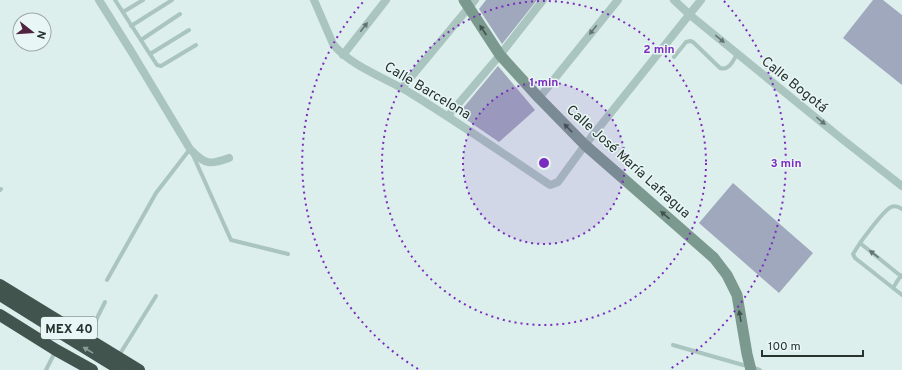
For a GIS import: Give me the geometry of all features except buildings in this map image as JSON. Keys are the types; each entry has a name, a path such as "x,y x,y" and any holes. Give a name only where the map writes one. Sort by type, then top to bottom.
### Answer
{"highway":[{"name":"MEX 40","path":"0,285 138,370"},
{"path":"0,295 121,370"},
{"name":"MEX 40","path":"0,315 56,350 92,370"}],"main road":[{"name":"Calle José María Lafragua","path":"469,3 500,55 539,98 585,145 714,258 727,275 737,295 749,366"}],"street":[{"path":"99,0 190,149 199,158 209,163 216,163 229,158"},
{"name":"Calle Barcelona","path":"314,0 333,44 343,55 448,116 550,184 558,182 585,145"},
{"path":"343,55 386,0"},
{"path":"448,116 500,55 543,0"},
{"path":"539,98 618,0"},
{"name":"Calle Bogotá","path":"674,0 690,15 902,186"},
{"path":"585,145 701,0"},
{"path":"402,88 469,3"}],"lane":[{"path":"115,0 156,65 161,66 196,45"},
{"path":"123,12 143,0"},
{"path":"132,26 172,0"},
{"path":"141,40 180,14"},
{"path":"150,54 189,30"},
{"path":"674,57 686,42 690,41 693,42 720,68 728,68 738,54"},
{"path":"107,280 156,193 190,149 231,240 288,254"},
{"path":"902,209 896,206 888,208 853,252 855,258 902,295"},
{"path":"860,243 902,276 893,288"},
{"path":"118,357 156,296"},
{"path":"87,338 105,302"},
{"path":"673,345 749,366"},
{"path":"46,370 56,350"}],"shaded area":[{"path":"486,0 537,0 502,44 479,9"},
{"path":"873,0 883,0 902,15 902,85 843,38"},
{"path":"498,66 535,110 499,142 458,114"},
{"path":"733,183 813,253 779,293 699,223"}]}
